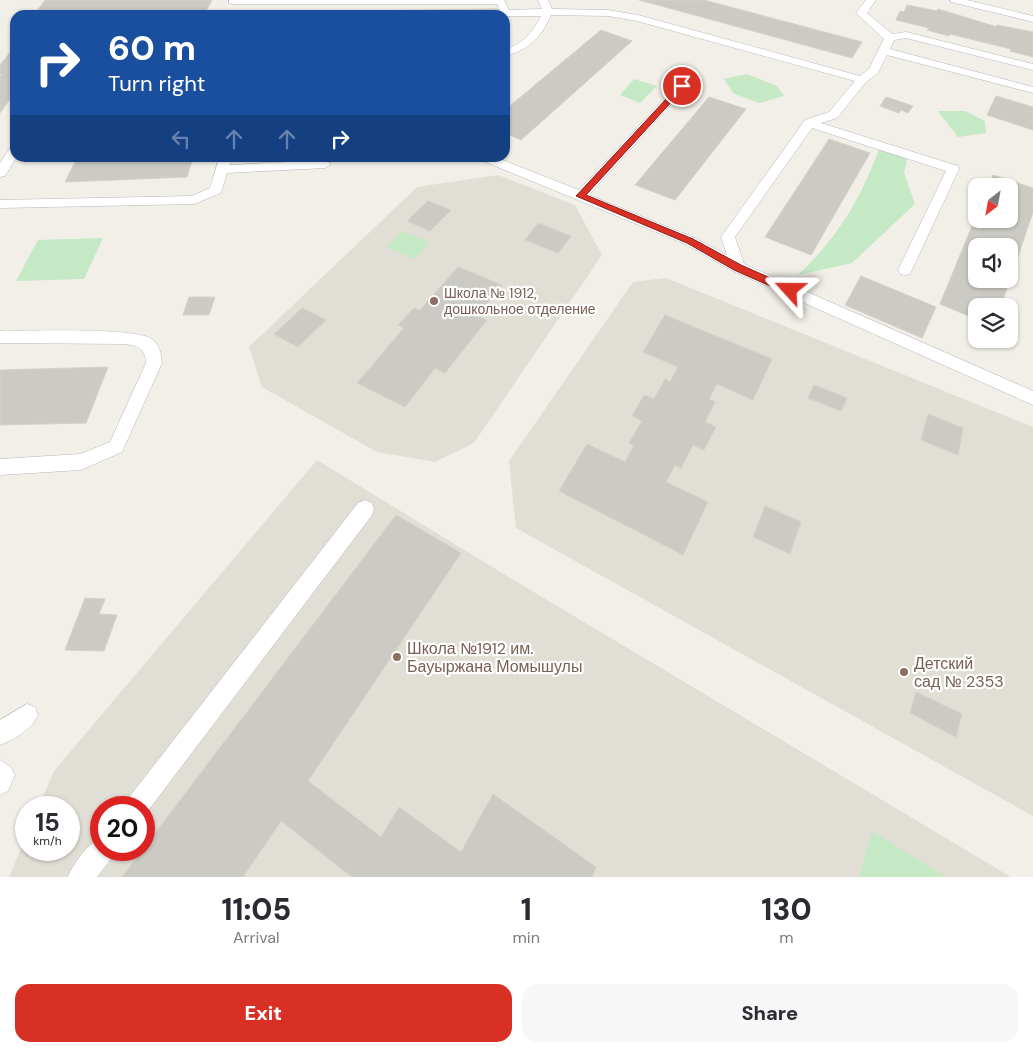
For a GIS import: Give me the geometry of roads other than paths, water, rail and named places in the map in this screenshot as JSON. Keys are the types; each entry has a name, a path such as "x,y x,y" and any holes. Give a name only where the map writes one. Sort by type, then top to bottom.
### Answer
{"lane":[{"path":"510,52 529,40 543,24 548,12 543,0"},
{"path":"871,0 861,13 890,38"},
{"path":"955,0 1033,19"},
{"path":"233,1 500,1 504,10"},
{"path":"510,13 608,14 638,18 862,80"},
{"path":"890,38 906,35 1033,67"},
{"path":"738,267 728,238 809,123 833,115 862,80 874,71 890,38"},
{"path":"883,51 1033,90"},
{"path":"581,196 682,86"},
{"path":"809,123 953,169 905,270"},
{"path":"0,173 10,157"},
{"path":"497,162 690,241 738,267 1033,398"},
{"path":"0,204 194,200 216,190 224,163 325,164"},
{"path":"0,337 126,338 146,343 153,351 154,363 116,447 81,462 0,467"},
{"path":"144,796 365,509"},
{"path":"0,734 28,715"},
{"path":"0,772 3,775 0,783"},
{"path":"81,877 93,861"}],"place":[{"name":"Школа № 1912, дошкольное отделение","path":"434,301"},
{"name":"Школа №1912 им. Бауыржана Момышулы","path":"397,657"},
{"name":"Детский сад № 2353","path":"904,672"}]}
